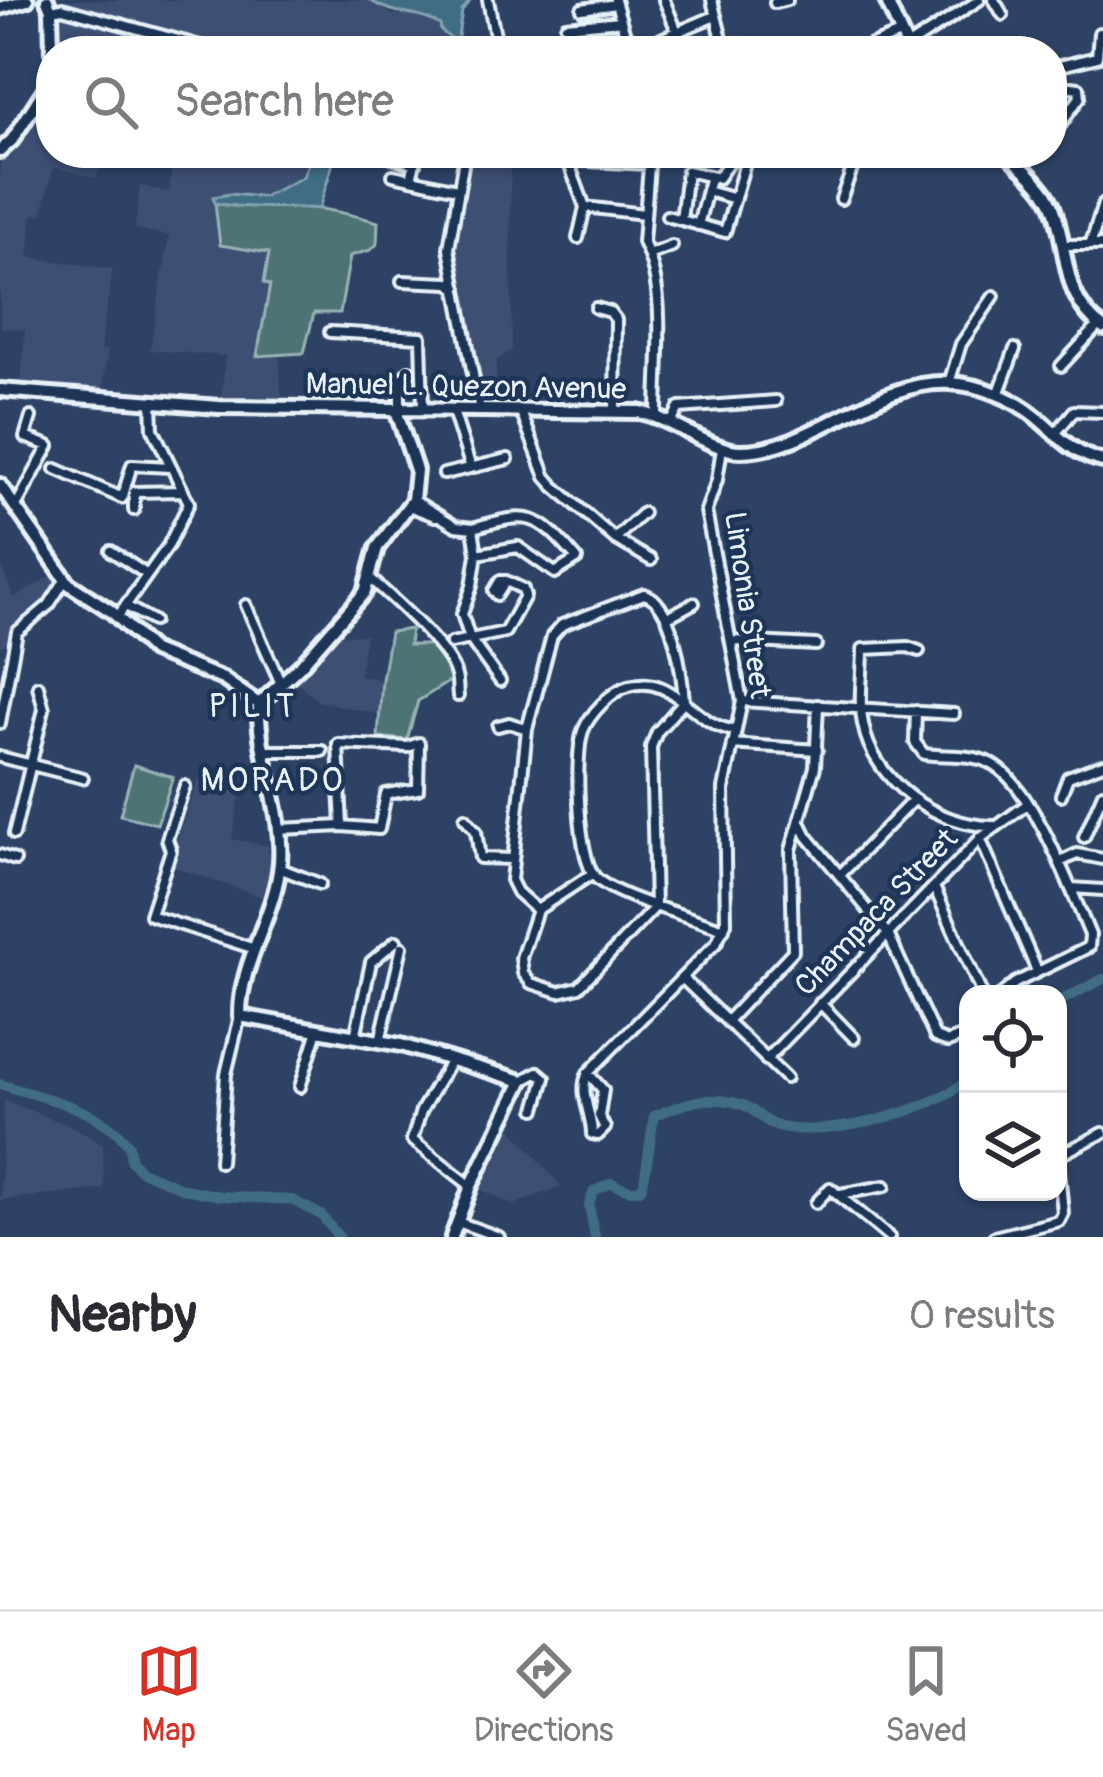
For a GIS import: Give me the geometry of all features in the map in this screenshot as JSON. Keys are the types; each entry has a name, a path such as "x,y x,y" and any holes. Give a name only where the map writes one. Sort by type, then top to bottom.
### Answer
{"street":[{"path":"488,0 495,36"},
{"path":"664,0 674,36 715,16"},
{"path":"712,0 721,36"},
{"path":"776,3 787,0"},
{"path":"886,0 900,34 895,36"},
{"path":"927,36 979,0"},
{"path":"994,0 1003,15"},
{"path":"0,8 18,1"},
{"path":"582,9 616,2 626,36"},
{"path":"53,36 56,5 154,36"},
{"path":"566,26 621,21"},
{"path":"1067,64 1097,57 1099,33"},
{"path":"1067,116 1080,97 1079,88 1071,87"},
{"path":"0,151 36,103"},
{"path":"411,178 414,168"},
{"path":"462,168 449,248 480,411"},
{"path":"570,168 584,207 578,238"},
{"path":"649,168 644,242 658,284 657,416"},
{"path":"681,220 687,170 710,179 727,168"},
{"path":"667,216 725,232 744,168"},
{"path":"841,199 852,168"},
{"path":"1022,168 1045,191 1056,216 1071,289 1100,321 1061,366"},
{"path":"393,175 457,189"},
{"path":"698,225 710,179"},
{"path":"707,191 735,199"},
{"path":"1091,243 1103,204"},
{"path":"584,207 644,214"},
{"path":"1061,245 1103,245"},
{"path":"651,254 672,246"},
{"path":"402,281 449,283 459,288"},
{"path":"950,383 961,344 994,296"},
{"path":"596,308 610,312 616,320 615,412"},
{"path":"330,332 421,337 423,411"},
{"path":"998,394 1015,349"},
{"path":"260,704 365,592 377,548 411,503 416,470 398,410 400,381 409,371"},
{"path":"722,448 745,452 764,448 894,393 950,383 998,394 1031,412 1083,456 1103,461"},
{"name":"Manuel L. Quezon Avenue","path":"0,390 152,402 615,412 672,421 722,448"},
{"path":"672,421 679,408 776,401"},
{"path":"118,616 168,546 188,507 153,429 152,402"},
{"path":"453,411 471,467"},
{"path":"1055,434 1074,411 1103,412"},
{"path":"521,412 546,477 615,539 651,560"},
{"path":"16,506 49,446 25,437 31,417"},
{"name":"Limonia Street","path":"722,448 706,511 742,701 724,789 724,929"},
{"path":"444,474 508,459"},
{"path":"56,469 118,496 132,465 170,467"},
{"path":"0,485 64,580 118,616 153,651 236,685 260,704 263,751 280,829 279,868 227,1069 220,1162"},
{"path":"134,510 134,492 183,491"},
{"path":"411,503 456,526 473,528 514,515 527,516 575,556 576,562 554,573 518,547 477,554"},
{"path":"615,539 643,513"},
{"path":"473,528 477,554 462,614 470,639 500,681"},
{"path":"111,551 146,574"},
{"path":"371,579 417,622 446,659 456,676 458,696"},
{"path":"0,723 17,632 49,605 64,580"},
{"path":"451,643 505,632 525,596 506,581"},
{"path":"537,910 512,886 512,859 527,729 552,636 562,625 644,593 661,602 668,617 685,700"},
{"path":"668,617 694,603"},
{"path":"127,605 153,621"},
{"path":"246,605 281,684"},
{"path":"734,641 815,645"},
{"path":"919,651 908,647 863,649 862,707 876,758 914,799 945,819 996,826"},
{"path":"0,666 10,661"},
{"path":"588,1073 603,1090 596,1117 584,1090 588,1073 724,929 614,890 592,874 583,843 581,743 585,727 614,694 631,685 656,684 723,729 736,730"},
{"path":"14,834 44,710 38,686"},
{"path":"592,874 537,910 521,968 531,982 566,992 579,987 655,903 651,747 685,700"},
{"path":"742,701 954,714"},
{"path":"727,1022 793,951 792,840 817,750 818,705"},
{"path":"916,711 915,742 920,751 967,756 995,765 1060,862 1090,934 1089,947 1016,985"},
{"path":"499,726 527,729"},
{"path":"280,829 379,829 386,794 418,790 419,743 408,747 338,744 342,826"},
{"path":"732,744 817,750"},
{"path":"263,751 322,751"},
{"path":"0,757 83,778"},
{"path":"1061,795 1068,777 1103,764"},
{"path":"185,786 150,915 255,949"},
{"path":"1084,836 1103,793"},
{"path":"839,875 914,799"},
{"name":"Champaca Street","path":"766,1060 980,838 1026,805"},
{"path":"466,818 476,831 480,858 512,859"},
{"path":"800,820 807,836 888,934 934,1037 947,1042 959,1037"},
{"path":"975,825 1037,971"},
{"path":"792,840 807,836"},
{"path":"1060,862 1077,854 1103,860"},
{"path":"0,855 15,860"},
{"path":"279,868 320,884"},
{"path":"934,887 978,985"},
{"path":"1071,888 1103,890"},
{"path":"355,1037 371,962 399,944 380,1041"},
{"path":"682,978 786,1078"},
{"path":"820,1003 854,1038"},
{"path":"240,1016 380,1041 522,1081"},
{"path":"299,1087 318,1029"},
{"path":"451,1060 422,1111 412,1140 471,1186"},
{"path":"452,1237 471,1186 528,1074 543,1074 546,1083 536,1109"},
{"path":"1067,1153 1103,1133"},
{"path":"839,1194 885,1186"},
{"path":"816,1203 826,1189 839,1194 889,1237"},
{"path":"994,1237 1034,1233 1062,1217 1061,1201"},
{"path":"458,1222 499,1237"}],"shaded area":[{"path":"63,0 369,0 391,14 431,17 447,36 55,36 53,4 61,5"},
{"path":"369,0 471,0 462,11 458,36 448,36 432,21"},
{"path":"36,118 36,168 53,168 42,215 33,214 28,257 113,269 100,349 108,351 102,392 21,384 25,330 0,327 0,156 12,153"},
{"path":"57,168 100,168 96,178"},
{"path":"172,168 331,168 319,209 269,205 246,210 215,204 269,253 264,282 271,284 258,355 279,355 282,401 221,400 225,356 150,350 169,236 135,229 140,186 169,192"},
{"path":"306,168 331,168 319,209 241,206 215,203 213,197 263,197 303,177"},
{"path":"466,168 510,168 512,350 496,361 498,407 482,405 456,254"},
{"path":"0,563 14,598 56,573 63,585 49,612 0,647"},
{"path":"334,635 366,635 359,675 382,680 378,714 318,701 294,679"},
{"path":"198,781 241,792 232,839 269,846 268,854 278,855 268,899 168,865"},
{"path":"4,1100 76,1128 103,1145 104,1189 0,1200"},
{"path":"508,1124 561,1186 514,1205 473,1186"}],"green space":[{"path":"215,203 312,208 378,222 377,244 350,256 340,313 314,313 304,353 257,356 270,285 264,283 269,253 220,245"},
{"path":"411,629 409,645 434,645 453,679 418,701 407,740 378,737 390,632"},
{"path":"134,765 173,777 157,824 120,815"}],"waterway":[{"path":"1067,997 1103,979"},
{"path":"0,1084 70,1106 102,1122 129,1145 131,1161 141,1171 184,1189 220,1196 292,1200 321,1215 339,1237"},
{"path":"595,1237 589,1205 594,1191 611,1183 630,1190 641,1188 654,1116 665,1111 697,1101 731,1101 774,1125 819,1129 903,1113 959,1086"}],"district":[{"name":"PILIT","path":"253,705"},
{"name":"MORADO","path":"273,779"}]}
